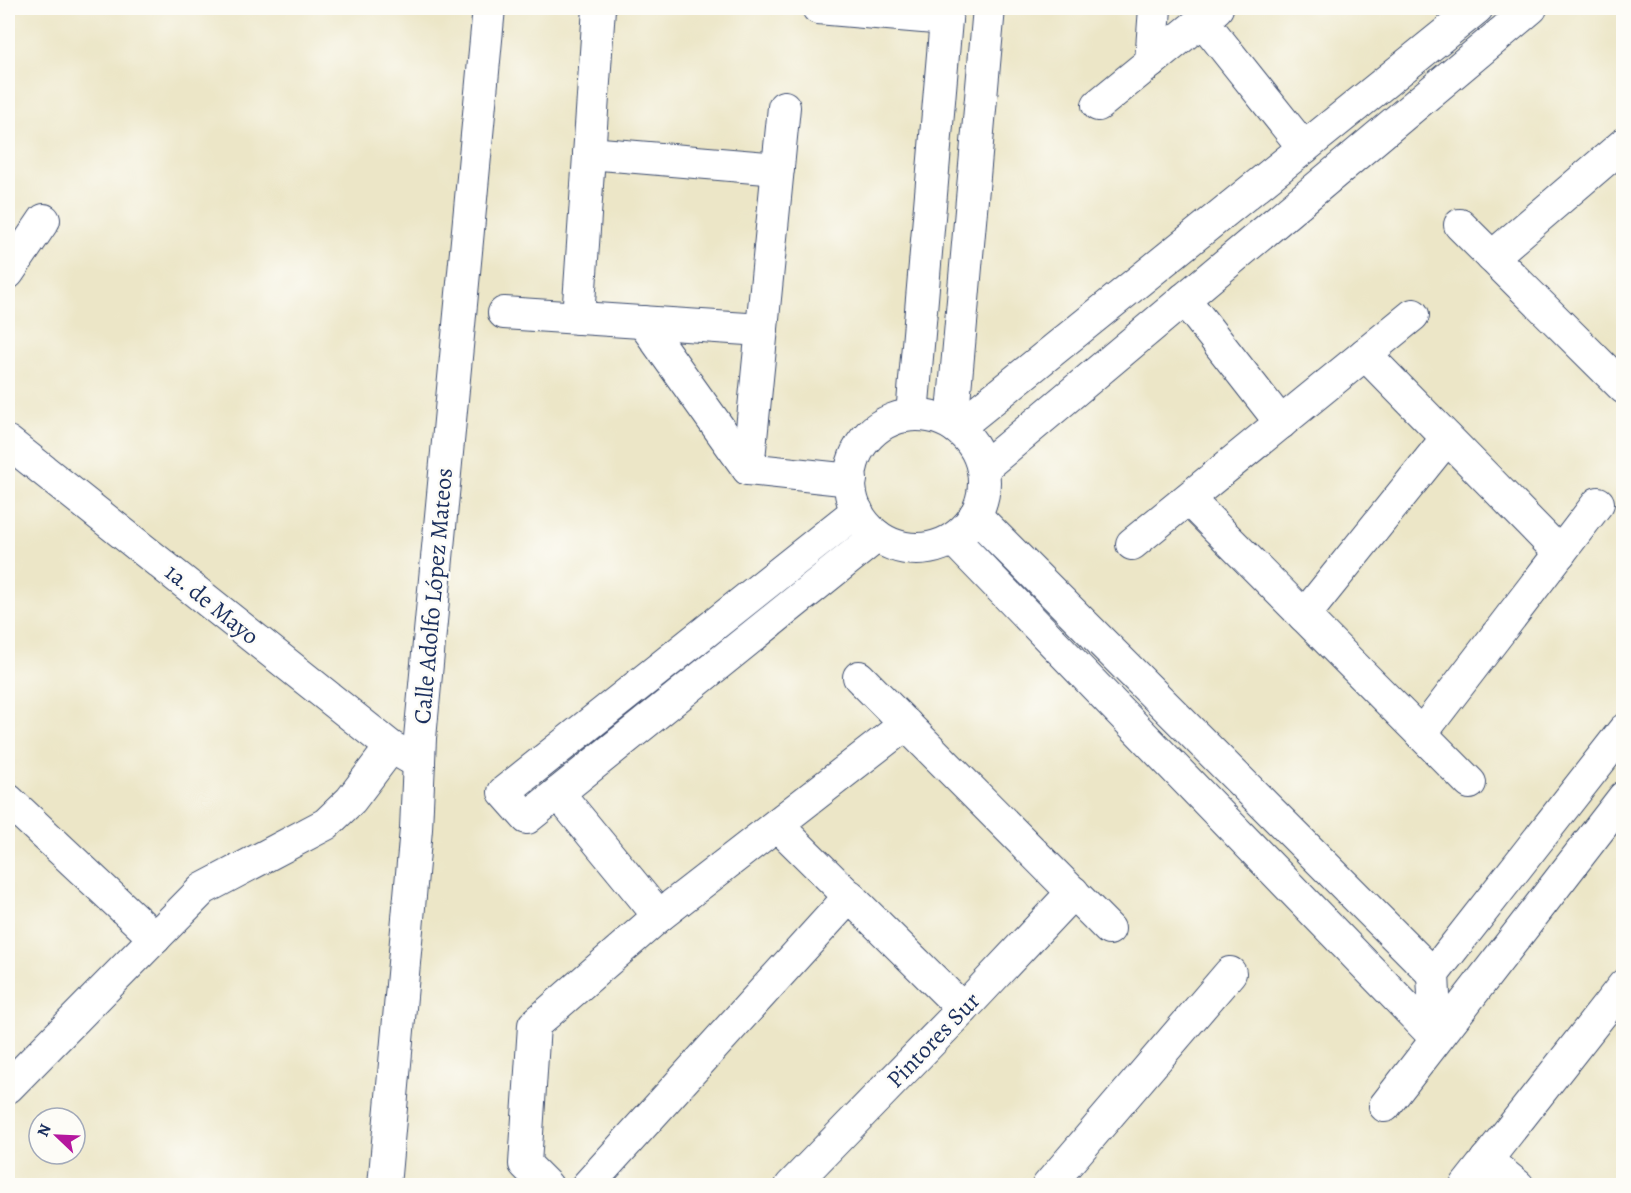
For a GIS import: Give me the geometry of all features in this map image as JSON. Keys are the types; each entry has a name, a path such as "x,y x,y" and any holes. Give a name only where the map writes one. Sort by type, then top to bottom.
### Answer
{"street":[{"name":"Calle Adolfo López Mateos","path":"384,1185 416,829 420,738 489,8"},
{"path":"578,318 599,8"},
{"path":"818,8 947,13 912,415"},
{"path":"955,426 989,8"},
{"path":"1151,62 1155,8"},
{"path":"955,426 1477,8"},
{"path":"983,468 1532,8"},
{"path":"1098,105 1210,14 1304,148"},
{"path":"748,469 784,107"},
{"path":"1492,257 1623,144"},
{"path":"589,153 778,169"},
{"path":"8,273 44,220"},
{"path":"1460,225 1623,388"},
{"path":"1184,299 1281,423"},
{"path":"504,313 762,330"},
{"path":"1132,544 1413,315"},
{"path":"643,322 748,469 850,480"},
{"path":"1365,354 1560,553"},
{"path":"912,415 928,416 955,426 969,439 983,468 982,500 966,528 939,546 915,549 891,544 877,536 857,512 852,496 850,480 859,449 869,436 888,422 912,415"},
{"path":"1304,616 1447,438"},
{"name":"1a. de Mayo","path":"8,442 391,747 419,763"},
{"path":"1188,499 1470,783"},
{"path":"1422,734 1598,503"},
{"path":"857,512 504,792 527,818 877,536"},
{"path":"975,515 1433,974"},
{"path":"953,538 1436,1038"},
{"path":"859,677 1109,929"},
{"path":"547,1185 525,1164 534,1025 658,916 906,724"},
{"path":"1436,1038 1433,974 1623,730"},
{"path":"8,1087 204,889 326,824 351,800 391,747"},
{"path":"558,793 658,916"},
{"path":"1385,1106 1623,797"},
{"path":"8,800 155,938"},
{"path":"777,825 963,1009"},
{"name":"Pintores Sur","path":"791,1185 963,1009 1073,892"},
{"path":"586,1185 850,896"},
{"path":"1048,1185 1230,973"},
{"path":"1466,1185 1623,984"},
{"path":"1486,1160 1518,1185"}]}
